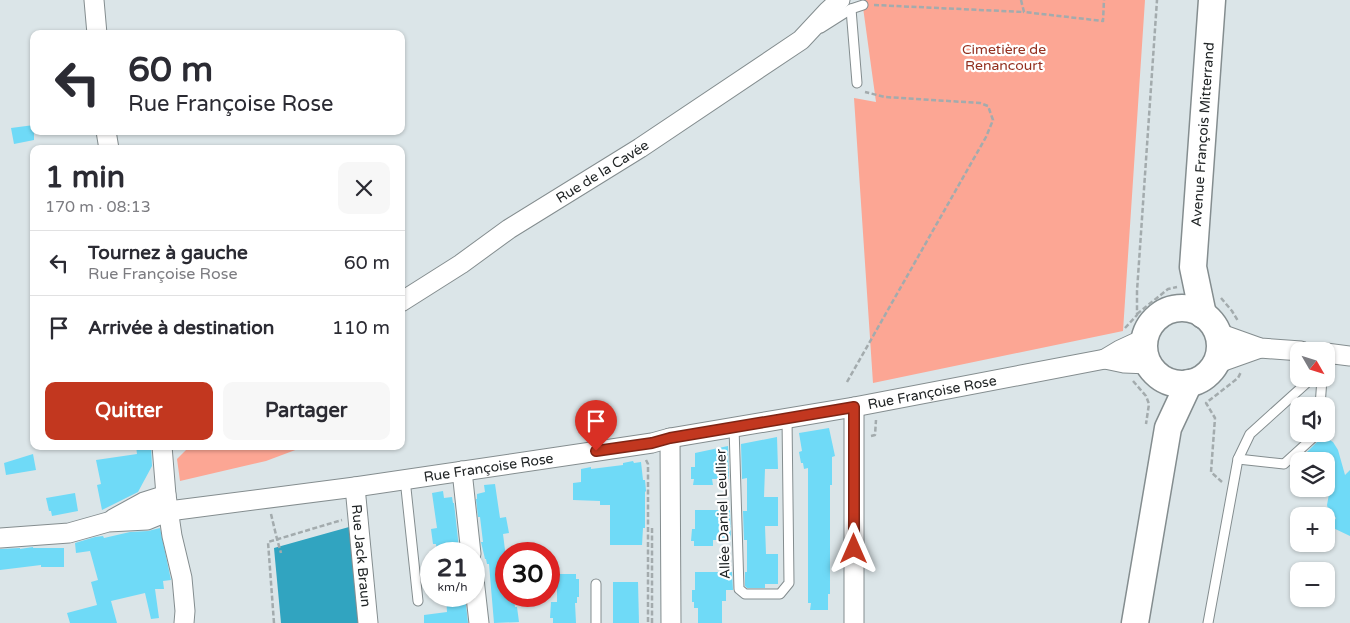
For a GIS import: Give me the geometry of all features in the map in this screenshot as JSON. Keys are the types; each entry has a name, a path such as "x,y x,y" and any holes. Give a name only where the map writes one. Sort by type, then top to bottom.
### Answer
{"main road":[{"name":"Avenue François Mitterrand","path":"1212,0 1182,287 1221,318 1220,349 1216,364"},
{"path":"1136,327 1147,332 1182,287"},
{"path":"1182,287 1186,308 1221,318"},
{"path":"1135,623 1157,430 1166,404 1146,373 1144,344 1136,327"},
{"path":"1146,373 1170,382 1193,383 1204,378 1216,364"},
{"path":"1157,430 1188,383"}],"street":[{"path":"94,0 97,30"},
{"name":"Rue de la Cavée","path":"405,300 462,264 509,229 640,148 801,40 828,11 846,4"},
{"path":"1221,318 1260,348"},
{"path":"1105,359 1120,350 1136,327"},
{"path":"1216,364 1260,348 1290,350"},
{"path":"1335,354 1350,356"},
{"path":"1105,359 1124,363 1146,373"},
{"name":"Rue Françoise Rose","path":"0,538 69,533 108,522 147,520 167,503 268,498 655,445 734,427 854,407 1105,359"},
{"path":"854,407 854,623"},
{"path":"655,445 670,623"},
{"path":"165,450 167,503 172,536 182,578 185,611 184,623"},
{"path":"462,471 470,542"},
{"name":"Rue Jack Braun","path":"355,487 368,623"},
{"path":"477,607 479,623"}],"lane":[{"path":"856,82 846,4 863,5"},
{"path":"1208,623 1238,459 1250,434 1301,388"},
{"name":"Allée Daniel Leullier","path":"734,427 739,589 745,594 780,594 789,583 787,418"},
{"path":"1238,459 1284,464 1308,442"},
{"path":"405,479 418,601"},
{"path":"596,584 596,623"}],"path":[{"path":"1021,0 1024,12"},
{"path":"863,5 1024,12 1103,21 1104,0"},
{"path":"1136,327 1157,0"},
{"path":"847,382 977,154 993,120 988,106 980,103 884,97 862,92 856,82"},
{"path":"1136,327 1168,289 1182,287"},
{"path":"1221,318 1232,311 1221,318"},
{"path":"1233,485 1220,482 1212,472 1215,418 1206,403 1238,378 1242,370"},
{"path":"1146,373 1146,396 1157,430"},
{"path":"648,623 648,464 655,445"},
{"path":"652,623 655,445"},
{"path":"268,498 276,539 281,552"},
{"path":"274,623 268,542 358,515"}],"green space":[{"name":"Cimetière de Renancourt","path":"862,0 1145,0 1123,331 873,383 854,98 876,102"},
{"path":"186,450 295,450 266,461 180,481 177,459"}],"water":[{"path":"349,527 358,623 281,623 274,548"}],"building":[{"path":"30,126 30,135 34,135 34,140 14,144 11,128"},
{"path":"829,428 835,456 832,457 832,485 830,485 830,594 828,594 828,610 810,610 811,603 808,603 808,468 804,469 803,463 801,463 799,452 802,451 799,433"},
{"path":"777,437 778,469 765,469 764,497 778,497 778,526 765,526 766,554 778,554 778,584 765,584 765,588 747,588 745,586 745,572 747,572 747,540 744,540 743,511 747,511 747,478 742,479 741,444"},
{"path":"1317,442 1333,442 1338,450 1345,475 1350,470 1350,536 1335,529 1335,507 1328,507 1327,505 1328,497 1335,497 1335,452 1307,452"},
{"path":"728,446 729,479 712,479 713,485 693,485 694,479 691,479 691,467 695,467 695,453"},
{"path":"136,450 151,450 152,466 138,492 102,510 97,485 101,484 96,460 137,454"},
{"path":"33,454 36,470 6,475 4,463"},
{"path":"633,461 634,463 641,462 643,480 645,480 645,528 643,528 642,545 610,545 610,505 600,505 600,501 573,500 573,483 581,482 581,469 623,465 623,463"},
{"path":"495,484 500,518 506,517 509,533 503,534 504,542 495,542 495,607 517,607 519,622 494,623 489,564 487,564 485,559 485,542 483,542 476,499 477,494 485,492 484,485"},
{"path":"443,491 444,498 452,497 458,542 433,542 431,529 437,528 432,493"},
{"path":"75,493 78,511 52,516 46,498"},
{"path":"695,510 730,510 731,540 713,540 713,546 694,546 694,541 691,541 692,529 695,529"},
{"path":"160,528 171,580 163,581 164,589 155,589 159,618 151,619 145,593 111,601 117,623 70,623 67,613 97,605 91,582 98,580 90,551 76,553 75,543 95,537 103,536 104,538"},
{"path":"64,548 64,567 41,567 41,565 0,570 0,549"},
{"path":"695,572 732,572 733,590 726,590 726,601 722,601 722,623 698,623 698,608 694,608 694,602 692,602 692,590 695,590"},
{"path":"560,574 576,574 576,579 579,579 579,597 577,597 577,603 575,603 576,623 553,623 553,618 550,618 551,607 560,607"},
{"path":"613,582 638,582 639,623 613,623"},
{"path":"447,607 466,607 468,623 424,623 424,615 447,612"}],"route":[{"path":"596,451 652,443 670,438 854,407 854,549"}]}
